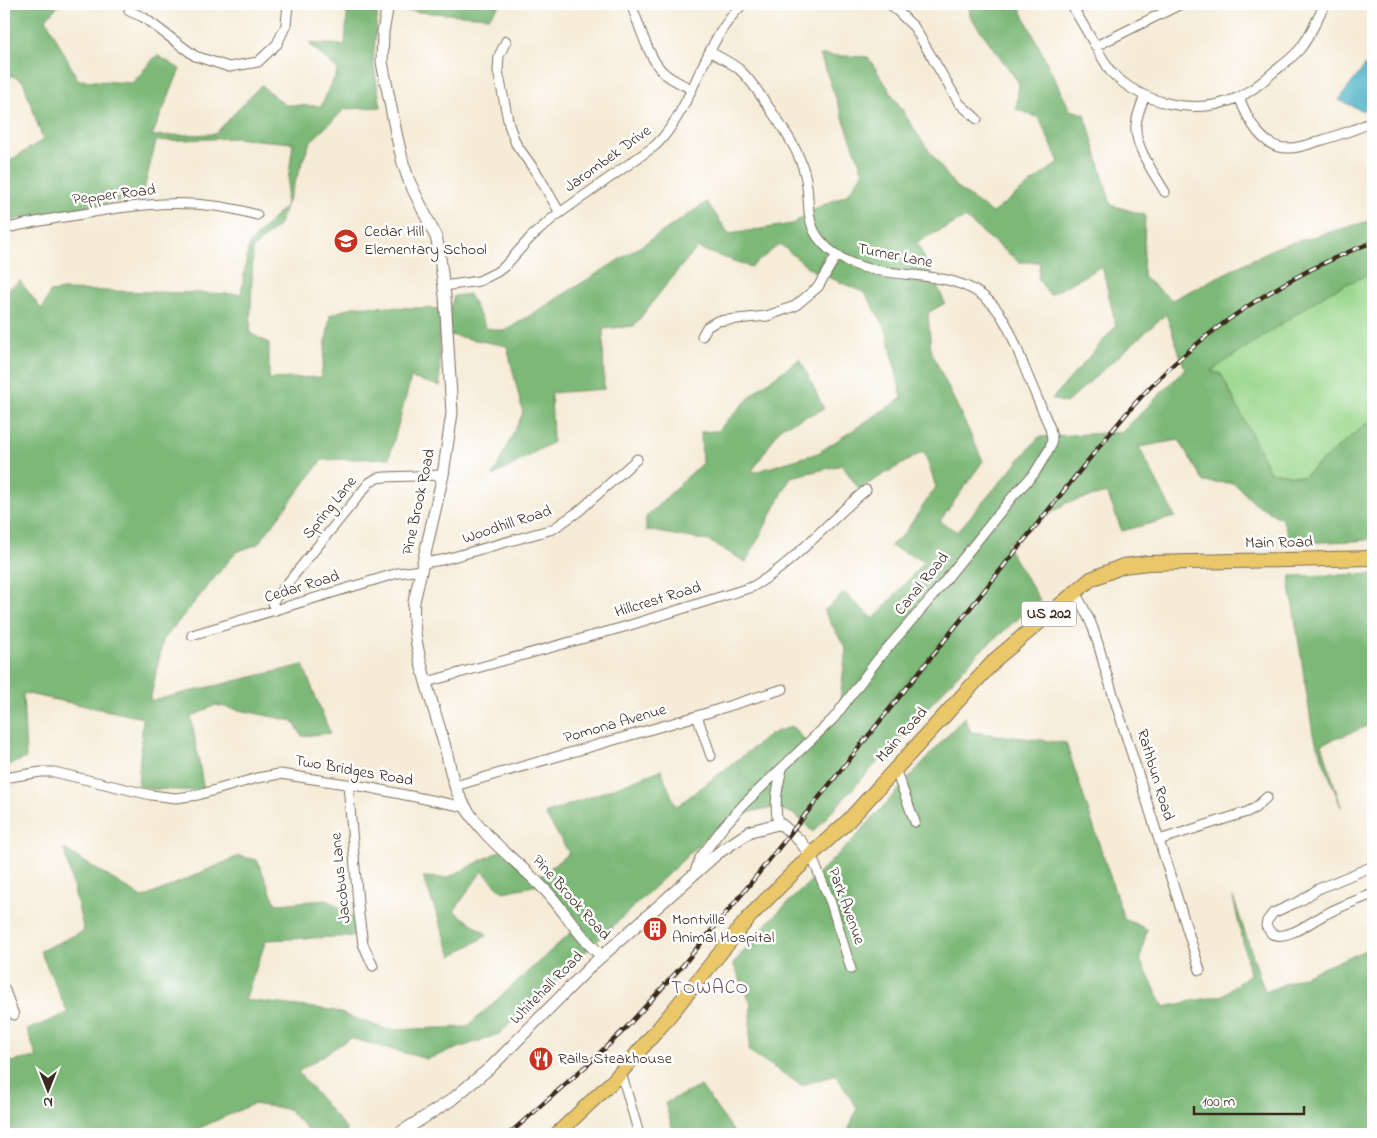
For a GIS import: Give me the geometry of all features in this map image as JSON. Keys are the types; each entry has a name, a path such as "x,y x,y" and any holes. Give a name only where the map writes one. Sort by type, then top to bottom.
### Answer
{"main road":[{"name":"Main Road","path":"557,1134 620,1072 660,1027 751,915 848,821 997,658 1091,580 1114,569 1130,565 1373,558"}],"street":[{"path":"130,11 143,17 195,56 229,67 258,62 277,44 286,25 288,4"},
{"name":"Pine Brook Road","path":"388,4 383,32 382,62 403,163 409,181 436,237 442,262 452,393 452,413 443,476 414,602 413,622 455,786 465,807 484,832 553,899 591,947 602,956"},
{"path":"631,4 652,58 672,79 691,89"},
{"name":"Jarombek Drive","path":"444,286 479,281 497,272 505,266 531,237 560,213 656,145 669,130 725,24 743,4"},
{"path":"890,4 914,27 959,103 977,119"},
{"path":"1071,4 1116,78 1132,90 1145,96 1168,104 1188,107 1208,105 1239,97 1257,86 1298,50 1307,38 1325,4"},
{"path":"1096,46 1181,4"},
{"path":"506,41 499,56 498,71 508,125 516,144 538,175 560,213"},
{"name":"Turner Lane","path":"710,52 732,64 747,77 794,147 802,162 806,177 810,221 819,239 836,256 850,263 869,269 956,282 983,296 1003,318 1040,404"},
{"path":"1145,96 1137,116 1137,136 1165,192"},
{"path":"1239,97 1244,112 1257,131 1278,147 1297,147 1349,132 1373,121"},
{"name":"Pepper Road","path":"4,229 39,221 135,205 208,204 257,215"},
{"path":"702,336 707,327 717,321 767,316 795,306 818,287 836,256"},
{"name":"Canal Road","path":"694,874 700,858 724,826 744,804 834,718 878,659 925,605 1013,496 1034,474 1050,448 1052,439 1050,428 1040,404"},
{"name":"Woodhill Road","path":"422,567 553,529 579,511 637,459"},
{"name":"Spring Lane","path":"274,611 273,601 369,483 377,478 385,477 443,476"},
{"name":"Hillcrest Road","path":"427,682 624,627 752,587 786,563 866,490"},
{"name":"Cedar Road","path":"192,635 422,567"},
{"name":"Rathbun Road","path":"1074,593 1086,610 1095,629 1200,970"},
{"name":"Pomona Avenue","path":"455,786 697,716 783,689"},
{"path":"697,716 711,756"},
{"path":"782,769 775,798 778,824 782,825 800,841 811,855"},
{"path":"895,769 915,822"},
{"name":"Two Bridges Road","path":"4,778 41,772 54,772 151,795 176,798 198,795 270,775 280,774 348,784 465,807"},
{"name":"Jacobus Lane","path":"348,784 359,915 363,944 373,966"},
{"path":"1159,840 1247,812 1255,808 1267,797"},
{"name":"Whitehall Road","path":"398,1134 450,1101 471,1084 510,1048 602,956 734,841 750,830 778,824"},
{"name":"Park Avenue","path":"811,855 831,903 851,968"},
{"path":"1373,866 1318,890 1302,900 1273,913 1267,920 1266,926 1272,934 1281,936 1304,927 1325,914 1373,894"},
{"path":"4,988 14,1015"},
{"path":"620,1072 639,1134"}],"green space":[{"path":"4,4 60,4 46,19 78,80 132,83 157,55 180,69 152,136 215,134 261,85 285,105 321,106 338,70 308,43 345,45 348,4 501,4 489,17 378,9 373,62 381,107 345,109 310,142 279,225 253,248 250,333 269,343 269,379 321,377 330,315 355,306 450,309 454,296 469,294 486,328 505,331 641,246 707,202 729,234 792,224 819,207 848,194 863,172 820,55 868,57 922,141 955,186 992,213 1059,162 1039,118 1016,109 1019,83 970,16 969,4 1018,4 1070,110 1085,114 1111,205 1145,215 1143,277 1172,300 1277,247 1373,220 1373,272 1329,292 1211,371 1221,374 1270,472 1303,477 1366,424 1373,421 1373,539 1290,543 1283,520 1253,502 1234,483 1204,482 1179,440 1139,447 1175,517 1122,531 1107,493 1066,503 1006,545 1040,600 977,654 813,832 793,814 770,809 759,810 737,818 707,837 499,1034 427,1059 350,1038 298,1072 347,1130 345,1134 312,1134 288,1109 253,1104 195,1130 192,1134 4,1134 4,1063 37,1057 27,1030 68,1013 40,951 84,931 64,849 143,898 239,856 257,860 276,904 327,900 355,918 359,936 266,940 245,1000 332,1010 388,1030 467,1027 578,926 539,885 503,892 482,871 454,911 488,935 452,956 423,877 447,878 502,850 535,880 569,853 545,814 661,770 676,807 771,734 792,726 807,743 839,710 846,649 824,611 844,593 874,619 925,561 890,546 904,534 936,487 924,451 859,489 842,465 791,477 746,562 709,541 646,530 646,517 702,463 701,432 717,431 758,389 800,359 824,409 781,427 751,473 818,453 902,398 886,328 865,293 810,269 780,244 751,267 697,248 634,326 603,329 604,389 551,393 553,442 493,476 523,413 507,346 439,333 440,386 411,378 389,458 322,460 258,544 236,552 163,640 150,701 303,665 330,733 302,736 293,721 215,705 191,717 204,791 152,789 138,785 143,718 23,693 26,758 6,766 4,759 4,292 20,281 42,310 50,292 64,290 241,294 249,244 285,206 293,143 234,138 156,141 142,197 20,218 4,223 4,164 43,140 23,81 4,72","holes":["965,218 1019,262 1040,262 1038,279 1050,295 1102,266 1116,326 1052,399 1066,403 1166,314 1185,369 1122,432 1039,437 957,532 940,521 983,461 931,351 928,313 945,303 917,242"]},
{"path":"1373,272 1373,421 1366,424 1303,477 1270,472 1221,374 1210,371 1329,292"},
{"path":"1373,574 1373,724 1322,744 1341,807 1313,734 1290,586 1291,576"},
{"path":"965,716 971,732 1066,743 1124,919 1147,929 1140,960 1164,1007 1223,995 1250,974 1233,897 1265,992 1373,947 1373,1134 847,1134 857,1108 836,1075 801,1085 749,1051 751,1003 733,964 768,922 851,842"},
{"path":"701,1086 735,1134 674,1134 665,1103"}],"water":[{"path":"1373,55 1373,100 1363,111 1339,100"}],"railway":[{"path":"509,1134 624,1030 683,965 1140,398 1191,349 1248,306 1309,271 1373,242"}],"place":[{"name":"Cedar Hill Elementary School","path":"346,241"},
{"name":"Montville Animal Hospital","path":"655,929"},
{"name":"Rails Steakhouse","path":"541,1059"}],"district":[{"name":"TOWACO","path":"710,988"}]}
